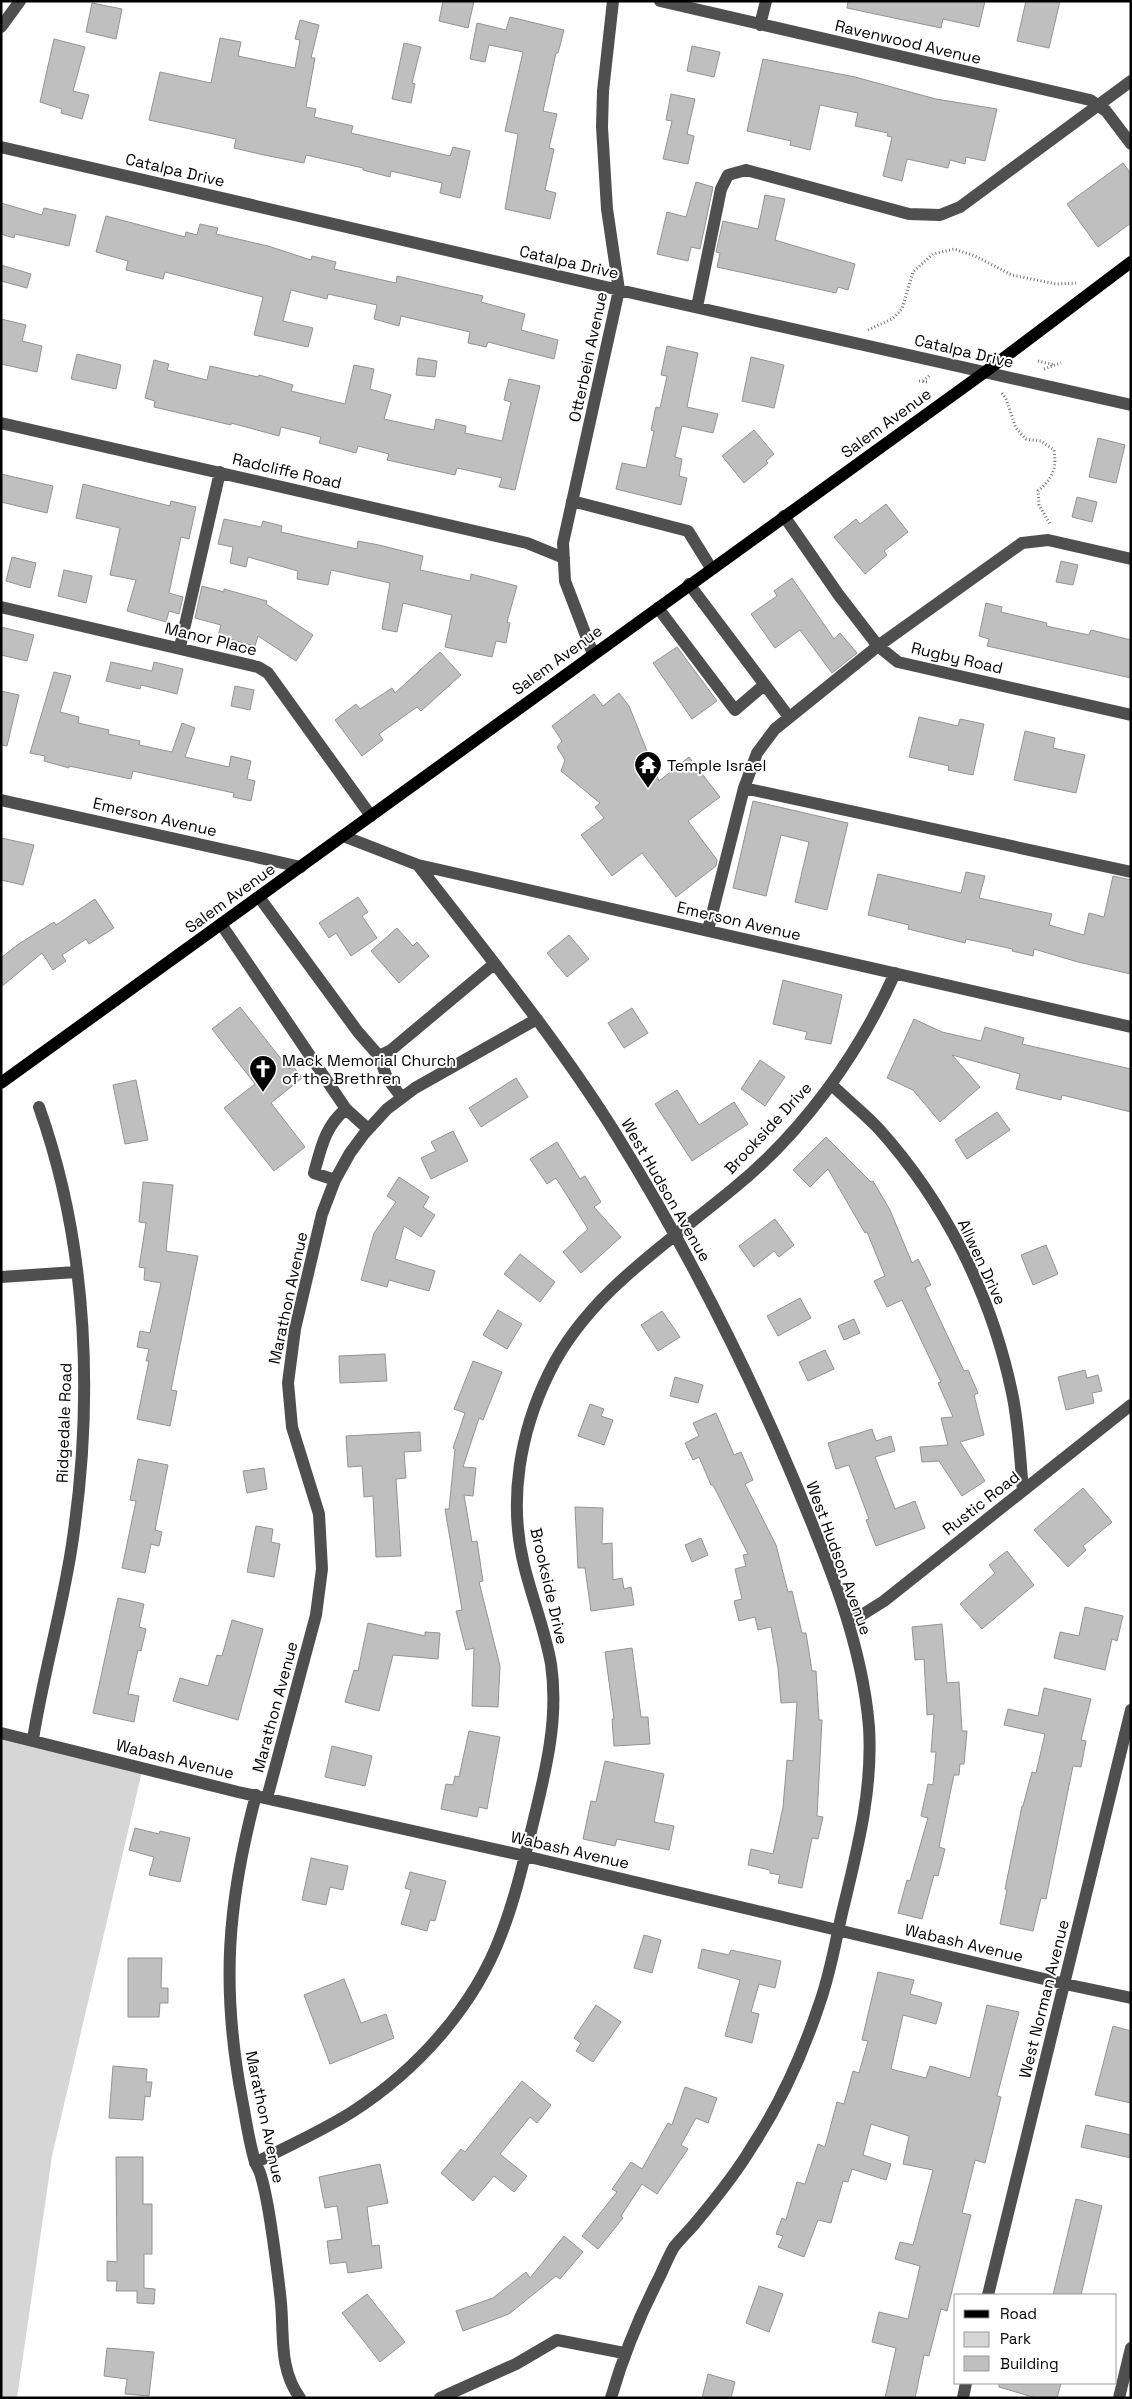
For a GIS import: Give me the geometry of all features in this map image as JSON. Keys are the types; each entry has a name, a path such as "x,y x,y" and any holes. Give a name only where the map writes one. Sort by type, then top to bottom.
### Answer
{"main road":[{"name":"Salem Avenue","path":"1,1083 711,568 985,372 1131,262"}],"street":[{"path":"1,27 20,1"},
{"name":"Otterbein Avenue","path":"593,654 565,581 562,543 613,327 619,290 607,208 602,127 604,82 613,1"},
{"name":"Ravenwood Avenue","path":"660,1 1090,100 1099,104"},
{"path":"760,25 766,1"},
{"path":"697,307 721,188 728,176 746,170 909,214 940,215 960,207 1131,81"},
{"path":"1099,104 1131,144"},
{"name":"Catalpa Drive","path":"1,147 619,290 1131,405"},
{"name":"Radcliffe Road","path":"1,423 527,543 564,558"},
{"path":"180,647 220,472"},
{"path":"572,502 688,530 711,568"},
{"name":"Rugby Road","path":"784,516 838,594 878,646 898,662 1131,715"},
{"path":"708,930 744,788 756,753 775,729 878,646 1022,543 1048,540 1131,559"},
{"path":"689,584 790,717"},
{"name":"Manor Place","path":"1,607 258,666 268,673 371,816"},
{"path":"658,608 735,710 764,685"},
{"path":"744,788 1131,872"},
{"name":"Emerson Avenue","path":"1,800 301,867"},
{"name":"Emerson Avenue","path":"343,836 418,865 1131,1027"},
{"name":"West Hudson Avenue","path":"418,865 537,1020 615,1133 675,1236 727,1332 775,1436 808,1514 849,1623 862,1681 869,1726 870,1774 862,1831 820,2002 782,2094 753,2146 710,2206 674,2248 624,2353 611,2398"},
{"path":"259,897 358,1032 379,1056 387,1078 402,1098"},
{"path":"221,924 346,1109 368,1129"},
{"path":"379,1056 391,1050 494,964"},
{"name":"Brookside Drive","path":"255,2163 355,2110 396,2079 424,2053 456,2016 494,1953 516,1893 548,1761 553,1722 551,1665 544,1629 524,1564 519,1536 517,1495 525,1436 550,1371 579,1326 620,1282 761,1164 802,1121 831,1084 870,1024 895,973"},
{"name":"Marathon Avenue","path":"300,2398 292,2386 283,2358 281,2304 272,2239 261,2176 255,2163 233,2044 228,1991 229,1946 235,1888 320,1597 322,1550 319,1514 314,1492 292,1427 288,1383 295,1329 322,1214 335,1180 350,1153 368,1129 415,1088 537,1020"},
{"name":"Allwen Drive","path":"831,1084 877,1127 907,1163 934,1202 958,1243 989,1312 1012,1392 1023,1491"},
{"name":"Ridgedale Road","path":"32,1740 61,1609 72,1542 80,1477 84,1400 82,1324 65,1199 49,1136 39,1107"},
{"path":"335,1180 314,1173 325,1135 335,1118 346,1109"},
{"path":"1,1277 76,1272"},
{"name":"Rustic Road","path":"849,1623 884,1601 1131,1405"},
{"name":"West Norman Avenue","path":"988,2294 1131,1711"},
{"name":"Wabash Avenue","path":"1,1733 262,1797 525,1856 1131,1998"},
{"path":"440,2398 516,2364 557,2340 624,2353"},
{"path":"1119,2398 1131,2348"},
{"path":"963,2398 966,2384"}],"path":[{"path":"850,342 877,324 892,318 902,309 913,272 933,254 954,250 976,256 1012,275 1056,284 1078,283"},
{"path":"1038,361 1055,365"},
{"path":"1043,369 1061,363"},
{"path":"985,372 1006,399 1016,428 1026,439 1040,441 1054,450 1056,464 1050,482 1038,491 1040,505 1050,523 1048,540"},
{"path":"927,382 921,381 931,375"}],"green space":[{"path":"1,1733 143,1767 52,2156 17,2398 1,2398"}],"building":[{"path":"443,1 474,1 468,28 439,21"},
{"path":"848,1 985,1 979,27 943,19 941,28 847,8"},
{"path":"1026,1 1060,1 1049,48 1017,41"},
{"path":"92,3 122,9 116,39 86,32"},
{"path":"510,17 564,30 558,53 556,53 543,111 557,114 549,148 554,149 545,190 556,193 550,219 505,209 518,134 505,131 523,52 489,45 485,62 470,59 477,23 506,30"},
{"path":"300,20 319,25 311,58 315,58 306,107 316,109 314,117 353,126 351,133 450,156 453,147 470,151 460,198 440,193 442,183 391,171 390,177 363,170 363,168 306,155 304,163 264,155 234,148 236,139 149,120 160,72 211,83 220,38 241,42 238,56 295,68 300,40 295,39"},
{"path":"54,39 85,47 73,91 89,95 82,119 61,113 62,109 40,102"},
{"path":"404,43 421,47 412,83 415,84 411,103 392,99"},
{"path":"692,46 720,52 714,77 687,71"},
{"path":"763,59 855,77 936,99 997,109 985,161 966,157 965,164 950,160 948,168 907,159 902,181 883,176 892,137 887,136 888,133 855,126 858,113 820,105 810,150 790,145 791,141 747,131"},
{"path":"671,94 695,99 687,134 694,136 688,164 663,159 672,121 666,120"},
{"path":"1123,163 1131,174 1131,223 1098,247 1067,204"},
{"path":"696,182 713,187 700,249 691,247 688,261 657,254 667,212 686,217"},
{"path":"765,195 785,199 775,240 855,264 848,290 838,287 836,293 717,267 720,253 716,252 723,221 758,229"},
{"path":"1,203 42,215 44,208 76,215 69,246 15,234 14,238 1,234"},
{"path":"106,216 185,237 186,232 197,235 200,224 218,228 216,234 268,246 311,260 312,256 336,262 334,269 396,283 397,276 483,296 481,302 525,314 521,330 558,340 554,359 488,342 486,347 468,343 470,332 401,316 399,326 374,319 377,305 328,294 327,299 291,290 283,321 313,328 308,347 254,335 263,297 165,272 163,279 126,270 128,261 96,252"},
{"path":"1,265 31,274 27,288 1,281"},
{"path":"1,319 26,325 22,341 42,346 37,372 1,364"},
{"path":"667,346 698,353 687,407 718,414 713,433 682,426 675,457 682,459 679,476 687,478 681,505 616,489 622,463 646,468 654,431 651,430 656,407 660,408 667,376 661,375"},
{"path":"77,354 121,365 116,389 71,379"},
{"path":"751,357 784,365 774,408 742,401"},
{"path":"418,358 437,361 435,377 416,375"},
{"path":"154,360 169,364 167,370 207,380 210,366 258,377 259,375 293,385 291,391 345,404 354,365 374,369 370,389 391,395 384,419 434,430 436,419 466,426 465,433 502,441 511,402 504,400 509,379 540,386 515,490 499,487 502,478 457,468 455,475 387,460 389,454 358,446 356,453 319,443 321,437 281,427 279,436 231,423 231,425 154,407 155,401 145,398"},
{"path":"754,430 774,454 766,461 768,463 744,483 722,456"},
{"path":"1098,438 1125,445 1116,483 1089,477"},
{"path":"1,474 53,486 47,513 1,502"},
{"path":"83,484 170,506 171,501 196,507 189,539 181,537 169,593 183,597 179,614 169,611 166,622 127,611 136,580 110,575 120,528 76,518"},
{"path":"1077,497 1097,502 1092,522 1072,517"},
{"path":"886,504 908,532 884,551 887,555 865,574 834,537 856,519 860,524"},
{"path":"224,519 261,527 263,521 282,526 281,532 357,549 358,541 379,545 423,556 420,570 470,581 471,574 517,586 507,622 510,623 506,643 496,641 492,657 445,647 452,615 403,603 397,632 382,629 390,583 331,570 328,585 297,579 298,571 248,557 246,567 230,563 233,547 218,544"},
{"path":"12,557 36,563 30,588 6,581"},
{"path":"1061,561 1078,565 1073,585 1056,582"},
{"path":"64,570 92,576 86,603 58,596"},
{"path":"792,578 834,639 840,633 857,653 832,673 800,630 775,648 751,614 777,596 774,591"},
{"path":"202,586 224,592 224,589 267,601 266,604 313,635 296,661 258,636 255,646 218,636 221,625 195,618"},
{"path":"986,603 1002,607 1001,612 1047,623 1046,626 1089,635 1091,630 1131,640 1131,678 987,646 989,639 979,636"},
{"path":"1,627 34,635 27,661 1,655"},
{"path":"677,647 717,701 692,719 653,663"},
{"path":"440,652 461,675 421,711 417,707 379,734 383,740 362,756 335,720 356,704 360,709 392,688 395,693"},
{"path":"111,662 152,671 154,662 183,669 177,694 141,685 140,689 106,681"},
{"path":"54,672 71,676 60,712 79,717 78,723 109,730 108,734 140,741 139,745 172,752 182,723 195,728 185,757 229,767 231,756 251,761 247,779 255,781 251,801 233,797 234,793 133,771 131,779 69,766 69,768 44,761 45,756 30,753"},
{"path":"235,686 254,690 250,710 231,706"},
{"path":"1,691 19,695 7,746 1,745"},
{"name":"Temple Israel","path":"619,693 629,706 659,781 689,757 720,797 688,821 717,860 716,866 676,897 642,853 612,876 581,835 604,818 595,807 600,803 561,771 565,760 557,747 562,741 552,726 594,694 603,706"},
{"path":"919,717 958,726 960,719 984,724 973,775 948,770 949,766 909,757"},
{"path":"1025,731 1055,738 1053,748 1085,755 1076,793 1014,780"},
{"path":"753,801 848,823 827,910 795,902 809,842 781,835 766,896 733,888"},
{"path":"1,838 34,845 23,885 1,880"},
{"path":"966,872 985,876 979,898 1052,914 1049,925 1084,935 1089,913 1104,917 1113,876 1131,880 1131,974 1078,962 1034,949 1033,956 1012,951 1013,949 966,939 965,943 908,929 909,925 868,915 878,874 961,893"},
{"path":"358,897 368,912 362,916 377,938 351,956 336,933 329,938 319,923"},
{"path":"95,899 114,928 89,944 86,939 62,955 66,961 53,970 42,953 1,987 1,958 17,945 54,922 56,925"},
{"path":"397,928 413,946 417,942 429,956 399,983 371,951"},
{"path":"569,935 589,959 567,977 547,953"},
{"path":"783,980 842,995 831,1044 805,1039 807,1032 773,1024"},
{"name":"Mack Memorial Church of the Brethren","path":"240,1007 289,1069 293,1066 302,1078 271,1103 305,1147 274,1171 224,1108 255,1084 212,1029"},
{"path":"632,1008 648,1033 624,1048 608,1023"},
{"path":"914,1019 942,1032 981,1041 985,1027 1024,1038 1022,1044 1131,1069 1131,1112 1062,1095 1061,1100 1016,1089 1020,1074 952,1055 980,1087 940,1122 913,1090 887,1078"},
{"path":"760,1060 785,1077 765,1106 741,1089"},
{"path":"516,1078 528,1097 481,1127 469,1108"},
{"path":"136,1080 148,1140 125,1144 113,1085"},
{"path":"677,1090 699,1125 734,1102 748,1124 692,1161 655,1104"},
{"path":"997,1112 1010,1130 967,1159 955,1140"},
{"path":"453,1131 468,1161 431,1179 421,1158 436,1151 431,1142"},
{"path":"826,1137 871,1182 873,1181 890,1210 912,1263 918,1259 931,1285 925,1288 964,1371 968,1370 978,1393 974,1395 984,1435 960,1442 985,1481 962,1496 939,1461 922,1462 920,1447 948,1445 941,1418 953,1417 938,1383 941,1382 902,1300 887,1307 874,1281 885,1276 867,1232 865,1233 828,1169 810,1187 793,1170"},
{"path":"557,1142 580,1179 585,1176 601,1202 594,1207 621,1237 581,1273 563,1252 588,1229 556,1178 547,1184 530,1159"},
{"path":"399,1177 429,1197 423,1207 435,1215 421,1237 404,1226 395,1259 435,1271 429,1291 389,1280 387,1287 361,1280 374,1233 396,1202 387,1196"},
{"path":"143,1182 173,1185 166,1251 198,1256 171,1390 177,1391 170,1426 137,1419 149,1361 146,1361 149,1349 137,1347 140,1331 150,1333 161,1283 144,1280 145,1268 139,1267 146,1223 139,1222"},
{"path":"775,1219 794,1245 779,1257 774,1251 754,1267 739,1246"},
{"path":"1046,1245 1058,1274 1033,1285 1021,1255"},
{"path":"520,1254 555,1282 540,1302 504,1274"},
{"path":"800,1298 811,1318 778,1336 767,1316"},
{"path":"498,1310 522,1324 507,1349 483,1335"},
{"path":"662,1311 680,1337 658,1351 641,1325"},
{"path":"854,1319 860,1333 844,1340 838,1326"},
{"path":"825,1350 834,1369 808,1381 799,1362"},
{"path":"385,1354 387,1381 340,1383 339,1356"},
{"path":"473,1361 502,1372 483,1420 479,1418 463,1467 476,1468 473,1496 464,1495 472,1542 477,1541 483,1581 479,1582 500,1666 498,1707 472,1706 474,1648 466,1650 456,1611 462,1610 445,1509 449,1509 455,1449 453,1448 465,1413 454,1409"},
{"path":"1085,1370 1087,1378 1098,1375 1102,1391 1092,1393 1094,1403 1066,1410 1058,1377"},
{"path":"675,1377 703,1385 698,1403 670,1396"},
{"path":"590,1404 604,1409 601,1416 613,1420 604,1445 578,1436"},
{"path":"716,1413 734,1455 741,1452 753,1480 745,1484 776,1545 788,1592 792,1591 802,1633 806,1633 812,1671 816,1671 819,1720 822,1720 817,1816 823,1817 818,1839 812,1838 802,1888 778,1883 780,1875 770,1873 770,1870 748,1865 751,1849 773,1854 783,1807 787,1760 793,1761 797,1702 781,1703 778,1668 771,1627 758,1630 755,1617 739,1621 734,1601 742,1599 735,1569 746,1566 743,1555 748,1554 713,1485 711,1485 699,1457 693,1460 685,1443 699,1436 693,1423"},
{"path":"872,1429 876,1441 891,1436 895,1451 875,1457 895,1509 915,1501 925,1528 876,1546 866,1520 869,1519 849,1465 836,1469 828,1443"},
{"path":"420,1432 421,1451 404,1452 406,1478 396,1479 401,1556 376,1557 373,1496 364,1497 362,1466 348,1467 346,1436"},
{"path":"138,1459 168,1465 155,1530 162,1532 159,1546 151,1544 145,1573 122,1568 136,1501 130,1500"},
{"path":"264,1468 267,1489 247,1493 243,1471"},
{"path":"1083,1488 1112,1522 1083,1546 1086,1550 1068,1567 1034,1530"},
{"path":"575,1507 603,1508 602,1544 612,1543 613,1580 622,1578 624,1589 631,1587 634,1605 591,1611 585,1568 578,1568"},
{"path":"256,1526 273,1529 271,1542 280,1544 274,1577 247,1572"},
{"path":"701,1538 708,1555 692,1562 685,1545"},
{"path":"1007,1551 1034,1585 982,1629 960,1604 995,1573 989,1565"},
{"path":"118,1598 144,1604 139,1627 146,1629 141,1651 138,1650 128,1694 139,1696 134,1722 93,1713"},
{"path":"1085,1607 1123,1616 1117,1641 1112,1639 1105,1670 1054,1658 1060,1632 1079,1636"},
{"path":"232,1620 263,1629 238,1720 173,1701 180,1678 208,1686 217,1655 222,1656"},
{"path":"368,1623 425,1636 425,1632 440,1633 438,1659 393,1655 379,1711 345,1702 354,1670 358,1671"},
{"path":"942,1624 947,1683 959,1682 962,1731 967,1731 964,1764 960,1764 959,1775 954,1775 939,1847 945,1849 938,1876 934,1875 922,1919 898,1913 907,1880 910,1881 928,1818 921,1816 928,1784 933,1785 936,1752 931,1752 934,1714 927,1715 924,1659 915,1660 912,1627"},
{"path":"632,1648 641,1717 648,1717 650,1744 614,1746 612,1719 614,1719 605,1652"},
{"path":"1044,1688 1091,1699 1081,1740 1086,1741 1081,1767 1073,1766 1046,1899 1041,1898 1033,1931 1000,1924 1022,1806 1032,1772 1036,1773 1045,1734 1004,1725 1008,1709 1038,1716"},
{"path":"469,1731 500,1737 487,1809 479,1807 477,1817 441,1809 446,1784 453,1785 455,1776 459,1777"},
{"path":"332,1746 372,1756 365,1786 325,1777"},
{"path":"605,1761 664,1774 654,1822 674,1826 669,1850 617,1839 615,1846 583,1839 591,1801 596,1802"},
{"path":"135,1828 159,1834 160,1831 190,1838 180,1882 149,1875 154,1857 129,1850"},
{"path":"311,1858 348,1866 343,1890 330,1887 326,1905 302,1900"},
{"path":"410,1872 446,1881 435,1921 430,1920 427,1931 401,1924 411,1890 405,1888"},
{"path":"644,1935 661,1940 652,1973 634,1968"},
{"path":"702,1949 729,1955 731,1950 781,1961 775,1988 759,1984 751,2012 759,2014 752,2043 725,2036 740,1980 698,1968"},
{"path":"128,1958 162,1958 161,1988 168,1988 168,2003 160,2003 159,2017 128,2017"},
{"path":"878,1972 914,1980 910,1994 942,2003 936,2024 903,2015 891,2069 926,2078 930,2066 970,2078 987,2005 1019,2012 997,2096 1001,2097 985,2163 975,2160 962,2213 971,2215 947,2311 941,2309 929,2356 924,2355 915,2398 885,2398 896,2348 872,2342 879,2312 908,2319 920,2266 895,2259 900,2242 913,2245 933,2170 903,2164 909,2136 871,2124 863,2155 891,2164 886,2180 852,2169 848,2182 843,2181 831,2223 818,2220 804,2257 778,2247 783,2236 776,2234 782,2218 786,2220 797,2182 805,2184 818,2144 825,2147 837,2102 844,2104 853,2071 859,2073 868,2041 862,2040"},
{"path":"344,1979 361,2023 386,2014 394,2038 330,2064 304,1995"},
{"path":"596,2005 621,2022 593,2062 576,2051 581,2043 574,2038"},
{"path":"1113,2026 1131,2031 1131,2103 1095,2095"},
{"path":"113,2066 147,2069 146,2082 152,2082 150,2097 145,2096 143,2120 109,2118"},
{"path":"522,2081 551,2105 537,2123 530,2117 500,2154 527,2176 514,2192 494,2176 473,2201 441,2173 461,2149 465,2152"},
{"path":"685,2087 717,2098 708,2123 696,2118 681,2145 688,2149 657,2194 642,2184 621,2216 623,2218 598,2249 582,2236 617,2192 612,2189 631,2162 642,2169 668,2123 672,2125"},
{"path":"1086,2125 1131,2135 1131,2158 1081,2147"},
{"path":"116,2157 143,2157 143,2204 152,2204 152,2254 144,2254 144,2288 155,2289 154,2304 137,2303 137,2291 116,2291 117,2281 107,2281 107,2261 117,2262"},
{"path":"380,2164 388,2203 367,2207 372,2246 379,2245 382,2268 348,2273 346,2262 330,2264 327,2241 342,2239 337,2206 325,2208 319,2177"},
{"path":"1076,2199 1102,2206 1081,2294 1053,2294"},
{"path":"564,2236 583,2252 560,2279 556,2276 509,2314 463,2331 456,2311 493,2298 526,2272 530,2278"},
{"path":"759,2286 783,2294 769,2332 746,2323"},
{"path":"367,2294 405,2342 380,2362 342,2313"},
{"path":"107,2348 154,2352 149,2396 125,2394 127,2379 104,2376"},
{"path":"708,2374 735,2382 731,2398 702,2398"},
{"path":"999,2384 1061,2384 1057,2398 1036,2398 999,2387"}],"place":[{"name":"Temple Israel","path":"648,789"},
{"name":"Mack Memorial Church of the Brethren","path":"263,1093"}]}
